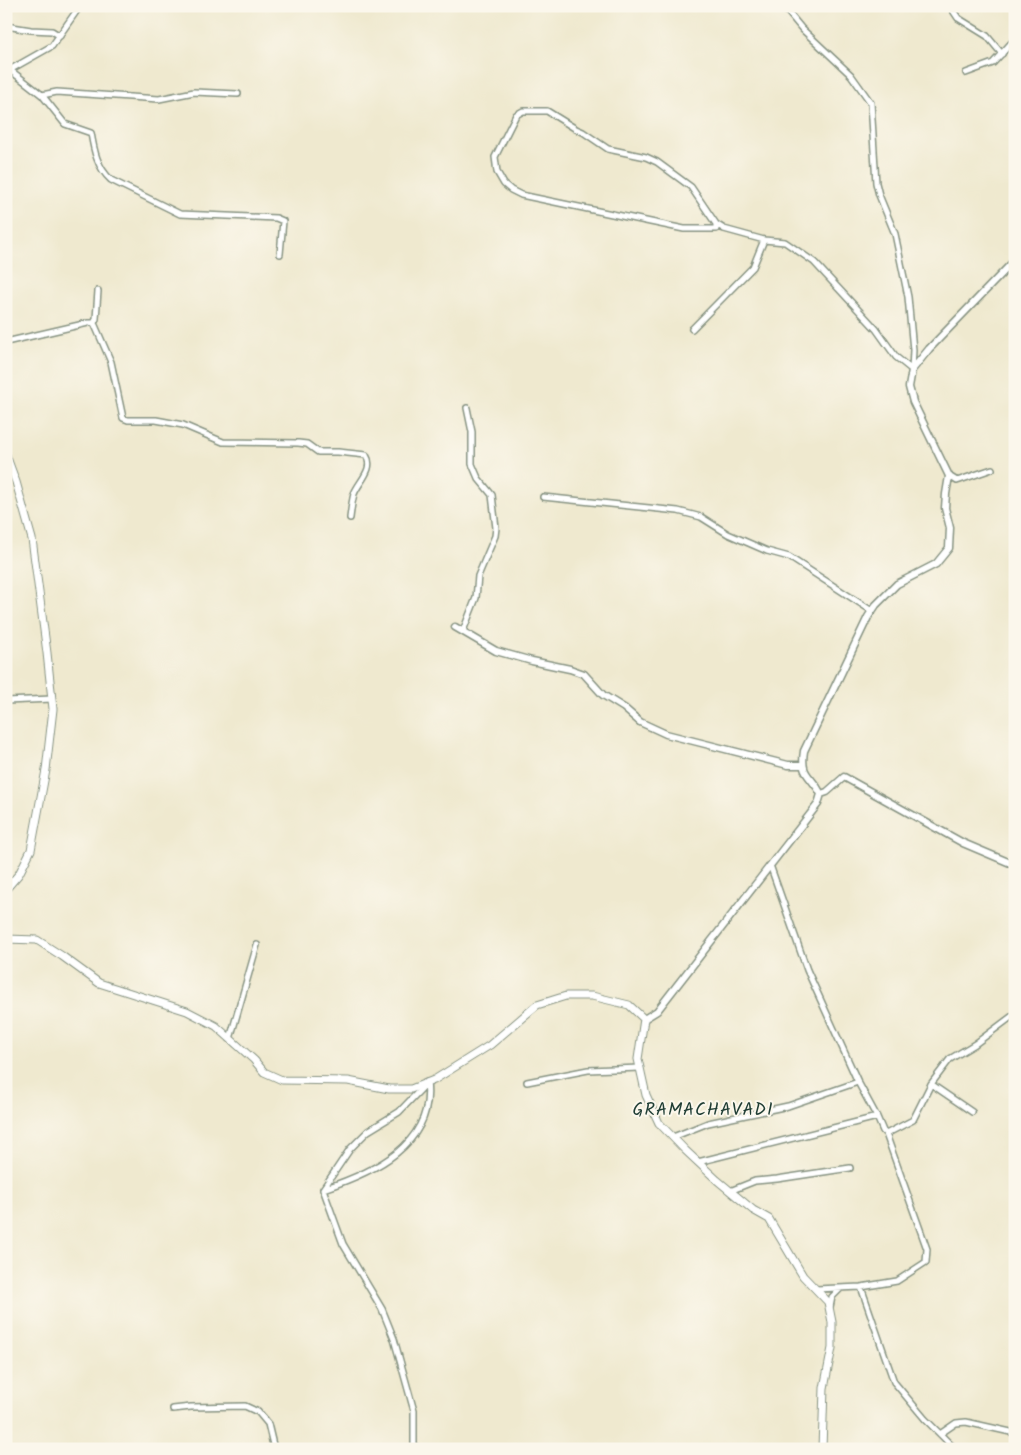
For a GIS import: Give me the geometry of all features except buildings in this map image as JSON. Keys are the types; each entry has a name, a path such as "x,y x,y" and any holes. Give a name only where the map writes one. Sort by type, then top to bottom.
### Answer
{"main road":[{"path":"6,455 16,482 32,539 53,710 46,770 31,850 19,874 6,889"},
{"path":"6,939 36,940 62,956 100,984 187,1011 216,1026 254,1060 264,1072 282,1080 348,1081 389,1089 411,1089 427,1082 490,1045 537,1005 566,996 592,996 629,1006 644,1019 638,1059 646,1095 659,1123 730,1191 753,1210 769,1219 803,1276 828,1302 832,1322 832,1348 824,1388 822,1449"}],"street":[{"path":"80,6 52,46 8,71 42,96 65,124 91,133 94,154 104,174 112,180 180,214 276,218 283,221 280,254"},
{"path":"644,1019 657,1011 818,804 821,794 816,785 807,776 802,765 804,751 872,611 897,584 936,564 949,548 950,528 946,508 949,476 913,402 909,387 913,350 906,288 895,234 876,184 871,103 851,75 802,29 783,6"},
{"path":"950,6 958,18 987,36 1002,54"},
{"path":"6,26 52,31 60,36"},
{"path":"966,74 993,62 1015,39"},
{"path":"42,96 57,92 159,98 194,92 238,94"},
{"path":"716,224 716,228 684,229 521,195 504,184 497,172 495,157 516,115 523,111 546,111 608,149 646,157 657,162 691,187 716,224 724,229 764,240 785,242 814,262 876,329 896,357 912,370"},
{"path":"692,330 753,268 764,240"},
{"path":"912,370 929,349 1015,260"},
{"path":"98,291 94,323 111,362 123,418 128,420 156,420 183,425 223,442 298,443 307,444 318,452 366,455 369,464 367,473 354,496 350,518"},
{"path":"6,342 94,323"},
{"path":"463,631 476,598 478,576 495,536 496,528 492,495 478,478 472,464 472,432 467,408"},
{"path":"949,476 957,480 992,469"},
{"path":"543,497 678,511 702,518 728,534 767,551 788,556 872,611"},
{"path":"455,627 496,651 532,661 570,668 584,674 603,695 624,708 640,722 666,734 779,763 802,765"},
{"path":"6,701 52,699"},
{"path":"821,794 827,792 844,777 963,843 1015,864"},
{"path":"770,866 806,970 858,1082 877,1117 882,1131 886,1134 926,1249 926,1262 897,1280 861,1287 816,1289"},
{"path":"230,1039 248,982 257,945"},
{"path":"886,1134 913,1120 931,1084 950,1060 1015,1014"},
{"path":"527,1082 588,1070 640,1068"},
{"path":"323,1189 350,1149 368,1131 399,1112 427,1082"},
{"path":"323,1189 349,1180 380,1165 402,1150 413,1136 425,1115 429,1096 427,1082"},
{"path":"673,1137 708,1123 788,1106 858,1082"},
{"path":"931,1084 972,1112"},
{"path":"698,1162 877,1117"},
{"path":"730,1191 755,1181 776,1180 850,1168"},
{"path":"323,1189 343,1244 382,1309 394,1339 414,1411 414,1449"},
{"path":"861,1287 894,1382 925,1419 955,1449"},
{"path":"830,1310 832,1297 841,1288"},
{"path":"173,1409 245,1406 258,1412 268,1424 274,1449"},
{"path":"940,1434 956,1423 966,1422 1015,1434"}],"district":[{"name":"GRAMACHAVADI","path":"703,1110"}]}
